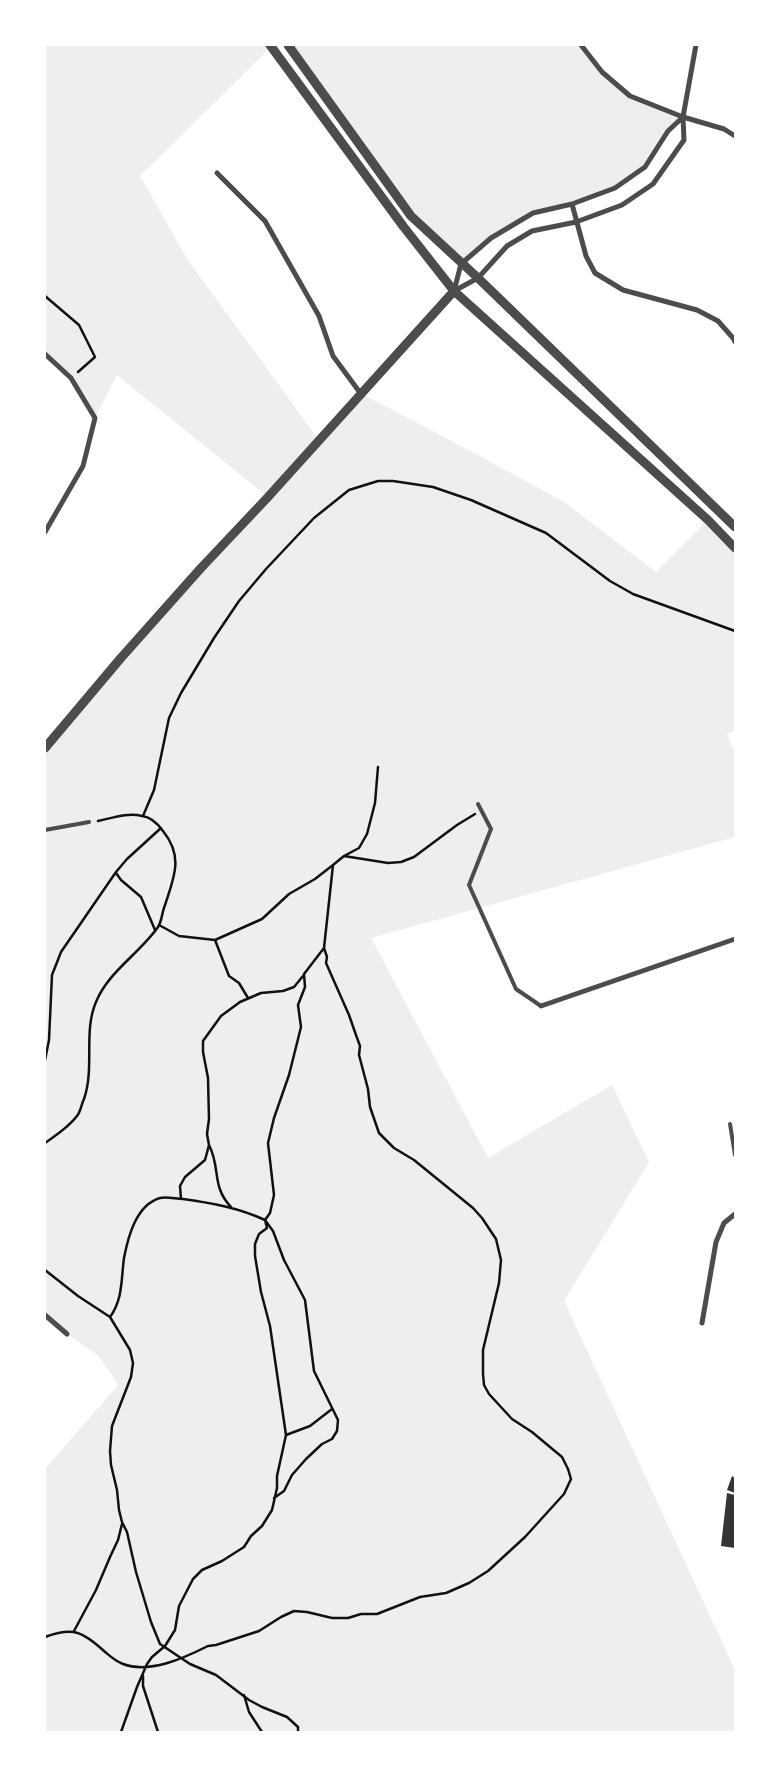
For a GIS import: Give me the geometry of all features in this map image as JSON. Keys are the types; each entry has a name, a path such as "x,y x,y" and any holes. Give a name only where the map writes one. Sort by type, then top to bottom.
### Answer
{"street":[{"path":"270,45 402,226 454,292 708,520 735,548"},
{"path":"288,45 411,216 478,278 735,526"},
{"path":"581,45 602,72 630,96 683,117 724,129 735,136"},
{"path":"45,748 164,610 454,292 478,278 507,246 532,231 576,222 622,205 653,184 684,140 683,117 696,45"},
{"path":"454,292 462,264 491,238 533,213 572,204 615,188 645,167 668,131 683,117"},
{"path":"216,173 265,221 319,316 333,356 362,394"},
{"path":"572,204 586,256 595,273 622,290 697,310 718,321 735,342"},
{"path":"45,354 71,378 95,418 83,466 45,532"},
{"path":"541,1006 735,939"},
{"path":"702,1323 716,1242 724,1223 735,1214"},
{"path":"45,1315 67,1334"}],"lane":[{"path":"478,804 491,829 470,885 516,989 541,1006"},
{"path":"45,830 89,822"},
{"path":"730,1124 735,1155"}],"path":[{"path":"45,296 79,325 95,357 71,378"},
{"path":"143,816 154,790 169,718 181,693 214,638 239,601 266,569 314,518 349,490 378,481 392,481 432,487 471,500 546,533 627,591 651,602 680,610 735,631"},
{"path":"159,925 179,936 215,940 224,934 239,930 262,919 289,894 315,879 344,856 360,848 367,834 375,803 378,767"},
{"path":"344,856 388,863 401,862 414,857 457,825 481,810"},
{"path":"45,1143 76,1118 81,1110 88,1088 90,1073 90,1029 95,1003 111,979 159,925 175,875 174,849 168,837 152,820 143,816 127,814 89,822"},
{"path":"45,1060 49,1040 50,987 56,964 68,941 116,872 160,828"},
{"path":"45,1637 65,1631 74,1631 93,1641 113,1659 124,1664 161,1666 208,1646 259,1631 294,1611 332,1618 377,1614 420,1597 446,1593 488,1571 525,1537 564,1494 571,1479 562,1457 504,1412 484,1385 483,1350 499,1283 502,1260 500,1249 493,1234 473,1208 414,1160 394,1148 379,1133 370,1107 368,1088 359,1055 360,1046 326,962 327,957 324,948 332,865"},
{"path":"116,872 121,880 141,897 155,930"},
{"path":"215,940 229,976 239,983 248,998"},
{"path":"232,1208 224,1200 218,1187 214,1155 209,1145 207,1134 209,1119 208,1078 203,1041 221,1016 240,1002 261,993 283,991 294,987 324,948"},
{"path":"121,1732 142,1674 152,1656 165,1646 175,1630 179,1606 193,1579 202,1570 222,1561 244,1547 251,1536 262,1526 272,1510 278,1488 277,1476 286,1435 270,1326 255,1256 255,1244 260,1234 267,1228 265,1220 270,1213 274,1195 268,1143 274,1118 289,1075 301,1027 298,1005 305,987 304,974"},
{"path":"181,1199 180,1186 185,1177 205,1160 209,1145"},
{"path":"110,1317 118,1306 125,1257 135,1221 142,1212 160,1198 202,1201 232,1208 265,1220 273,1231 284,1260 305,1300 314,1371 338,1420 337,1431 332,1439 322,1444 306,1459 292,1476 284,1492 274,1498"},
{"path":"45,1270 78,1296 110,1317 125,1338 130,1350 133,1363 131,1377 112,1426 110,1439 111,1465 122,1522 127,1532 136,1572 151,1622 160,1644 190,1664 216,1675 249,1700 287,1717 298,1727 298,1732"},
{"path":"286,1435 310,1426 332,1409"},
{"path":"74,1631 86,1611 115,1551 122,1522"},
{"path":"142,1674 143,1686 158,1732"},
{"path":"244,1696 250,1712 262,1732"}],"shaded area":[{"path":"45,45 270,45 271,47 140,176 187,259 319,440 362,394 564,502 656,572 708,520 735,548 735,730 727,735 735,753 735,837 371,938 488,1158 612,1085 649,1162 564,1301 735,1670 735,1732 45,1732 45,1469 118,1385 99,1356 67,1334 45,1315 45,748 268,497 117,375 95,418 71,378 45,354"},
{"path":"288,45 581,45 602,72 630,96 683,117 668,131 645,167 615,188 572,204 533,213 491,238 461,264 411,216"}],"building":[{"path":"732,1476 735,1478 735,1493 727,1490"},
{"path":"727,1493 735,1495 735,1548 721,1546"}]}
